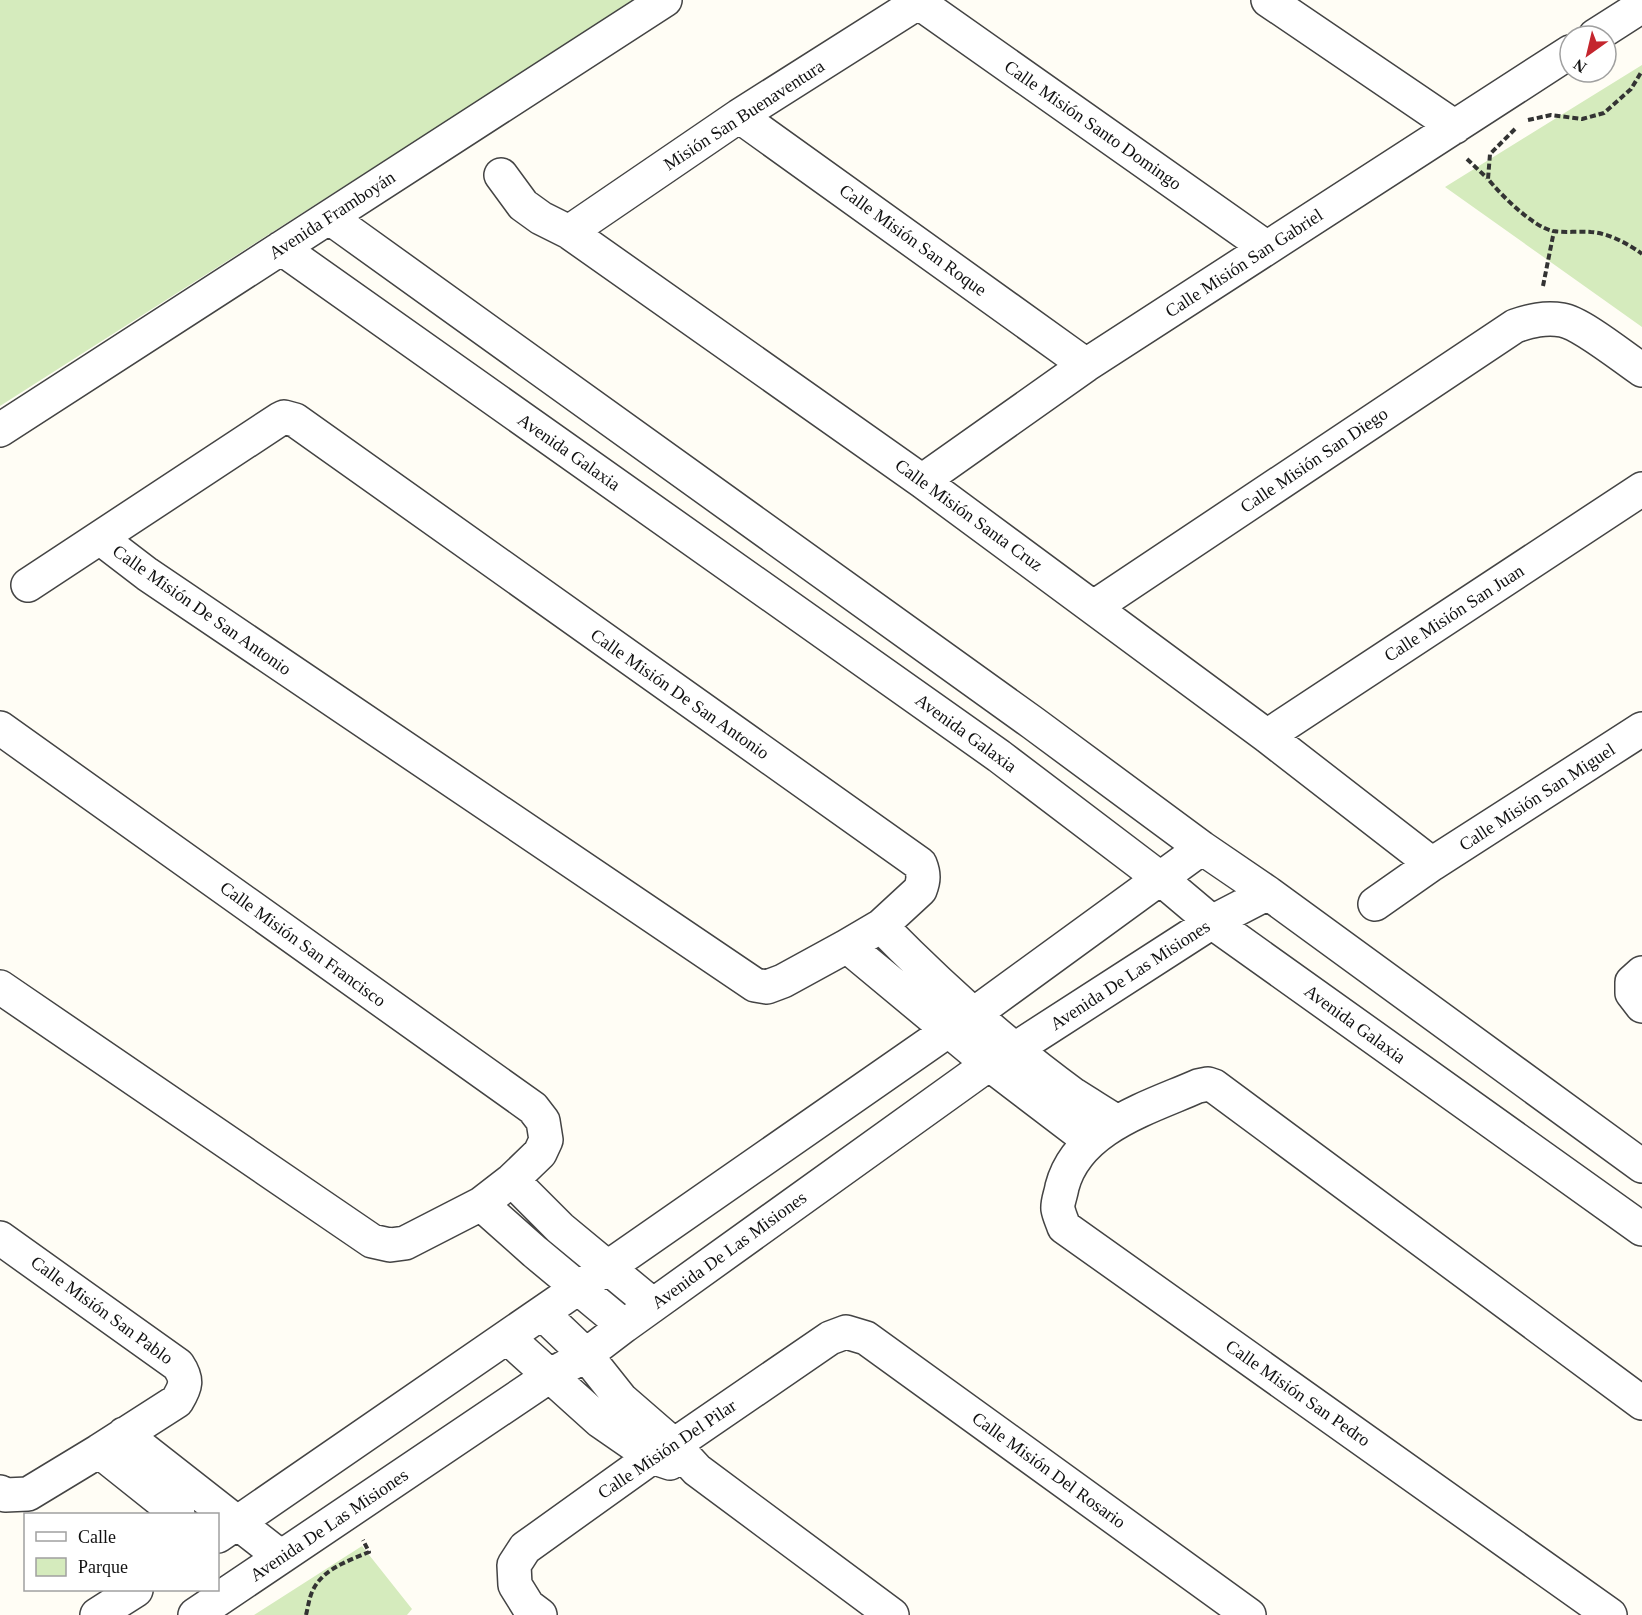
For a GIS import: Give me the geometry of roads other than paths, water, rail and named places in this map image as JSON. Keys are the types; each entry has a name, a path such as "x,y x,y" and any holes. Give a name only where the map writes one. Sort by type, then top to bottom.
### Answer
{"street":[{"name":"Avenida Framboyán","path":"0,430 665,0"},
{"path":"1268,0 1455,127"},
{"path":"1613,24 1642,5 1636,0"},
{"name":"Misión San Buenaventura","path":"569,232 739,116 920,1"},
{"name":"Calle Misión Santo Domingo","path":"920,1 1267,248"},
{"name":"Calle Misión San Gabriel","path":"922,481 1086,365 1558,60"},
{"name":"Calle Misión San Roque","path":"739,116 1086,365"},
{"name":"Calle Misión Santa Cruz","path":"501,175 523,205 569,232 922,481 1267,736 1432,864"},
{"path":"330,218 1033,723 1642,1166"},
{"name":"Avenida Galaxia","path":"281,248 999,756 1161,879 1212,922 1642,1229"},
{"name":"Calle Misión San Diego","path":"1094,607 1515,326 1536,319 1563,320 1587,332 1642,370"},
{"name":"Calle Misión De San Antonio","path":"284,417 294,420 920,864 924,873 920,890 881,926 783,981 767,987 755,985 147,574 100,538 280,419 284,417"},
{"name":"Calle Misión San Juan","path":"1267,736 1642,489"},
{"path":"27,585 100,538"},
{"path":"999,756 1033,723"},
{"name":"Calle Misión San Francisco","path":"0,728 533,1108 543,1121 546,1140 540,1153 512,1180 481,1203 405,1243 390,1245 372,1240 0,987"},
{"name":"Calle Misión San Miguel","path":"1375,904 1432,864 1642,729"},
{"path":"224,1535 507,1336 962,1022 1202,848"},
{"name":"Avenida De Las Misiones","path":"195,1615 551,1375 585,1355 1002,1056 1212,922 1268,893"},
{"path":"881,926 927,973 962,1022 1002,1056 1090,1141"},
{"path":"847,946 904,995 962,1022"},
{"path":"1002,1056 1074,1095 1117,1122"},
{"name":"Calle Misión San Pedro","path":"1610,1615 1064,1227 1057,1208 1071,1162 1090,1141 1117,1122 1198,1086 1208,1084 1214,1086 1642,1403"},
{"path":"512,1180 554,1223 653,1305"},
{"path":"481,1203 624,1326"},
{"name":"Calle Misión San Pablo","path":"0,1238 178,1365 186,1376 184,1389 177,1401 112,1443 28,1494 5,1495 0,1492"},
{"path":"542,1313 585,1355 663,1451"},
{"name":"Calle Misión Del Pilar","path":"540,1615 528,1606 515,1585 514,1565 525,1548 830,1338 846,1332"},
{"name":"Calle Misión Del Rosario","path":"846,1332 866,1338 1249,1615"},
{"path":"507,1336 600,1421 697,1470 892,1615"},
{"path":"112,1443 176,1513"},
{"path":"112,1443 197,1513"},
{"path":"224,1535 281,1557"},
{"path":"224,1535 254,1575"},
{"path":"97,1615 134,1591"}]}
